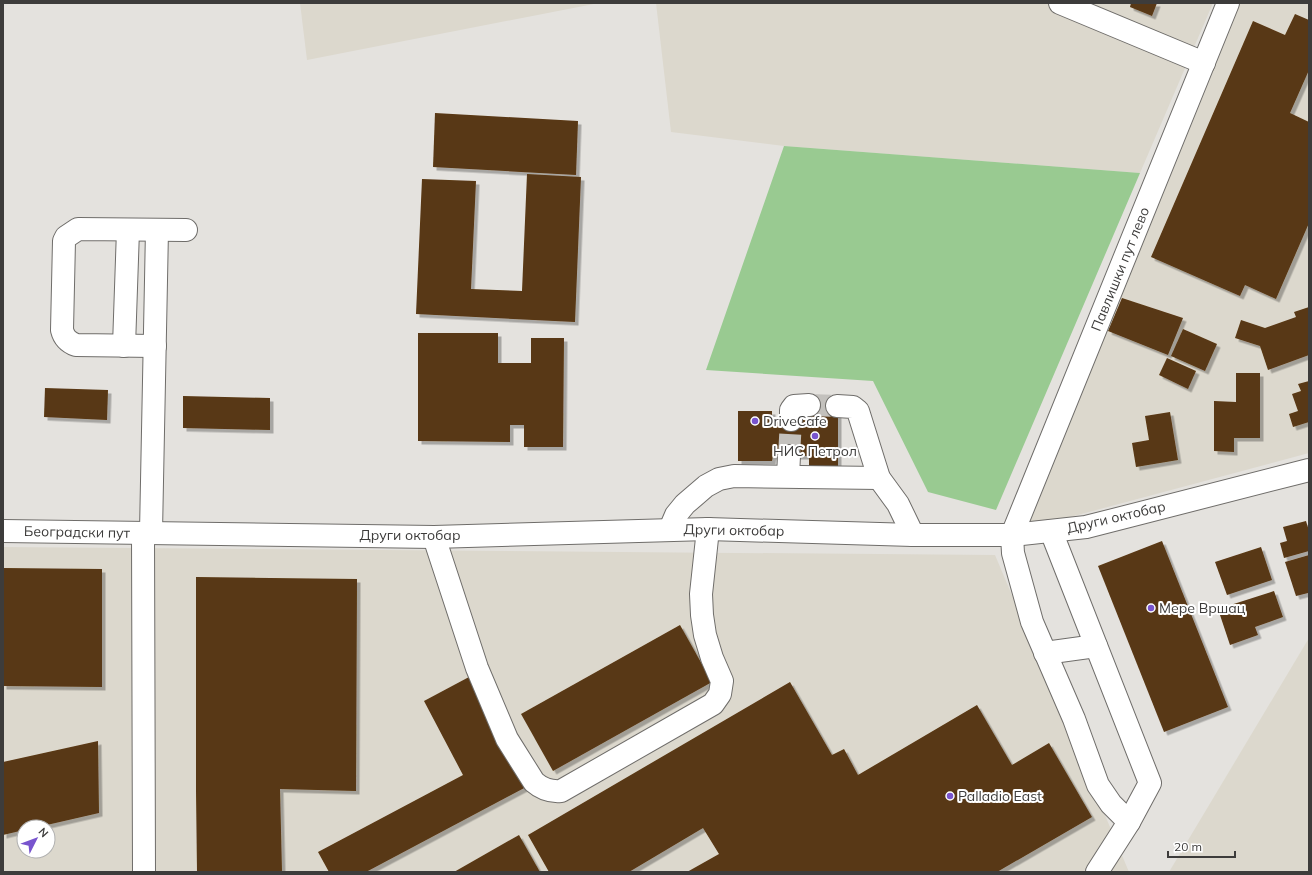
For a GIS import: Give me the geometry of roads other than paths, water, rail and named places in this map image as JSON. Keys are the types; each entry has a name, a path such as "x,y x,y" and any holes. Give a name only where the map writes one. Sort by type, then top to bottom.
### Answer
{"main road":[{"path":"1060,3 1204,63"},
{"name":"Павлишки пут лево","path":"1012,535 1228,3"},
{"path":"155,346 76,345 69,342 64,336 62,330 64,241 71,232 78,230 186,230"},
{"path":"124,346 128,230"},
{"path":"144,872 147,532 155,346 157,230"},
{"path":"791,420 791,410 794,406 809,405"},
{"path":"838,406 853,407 858,412 879,478 898,504 913,535"},
{"path":"670,529 676,515 685,504 706,486 719,479 789,466 879,478"},
{"name":"Други октобар","path":"147,532 434,536 708,529 913,535 1012,535 1086,527 1309,470"},
{"path":"434,536 477,668 507,739 534,782 540,787 555,792 561,791 713,704 717,700 720,694 722,681 712,658 705,634 702,614 701,594 708,529"},
{"name":"Београдски пут","path":"3,531 147,532"},
{"path":"1051,531 1150,783 1129,822 1097,872"},
{"path":"1012,535 1013,553 1032,622 1074,719 1098,785 1111,804 1129,822"},
{"path":"1045,653 1096,646"}],"tunnel":[{"path":"809,405 837,406"},
{"path":"789,456 791,420"}],"place":[{"name":"DriveCafe","path":"755,421"},
{"name":"НИС Петрол","path":"815,436"},
{"name":"Мере Вршац","path":"1151,608"},
{"name":"Palladio East","path":"950,796"}]}
